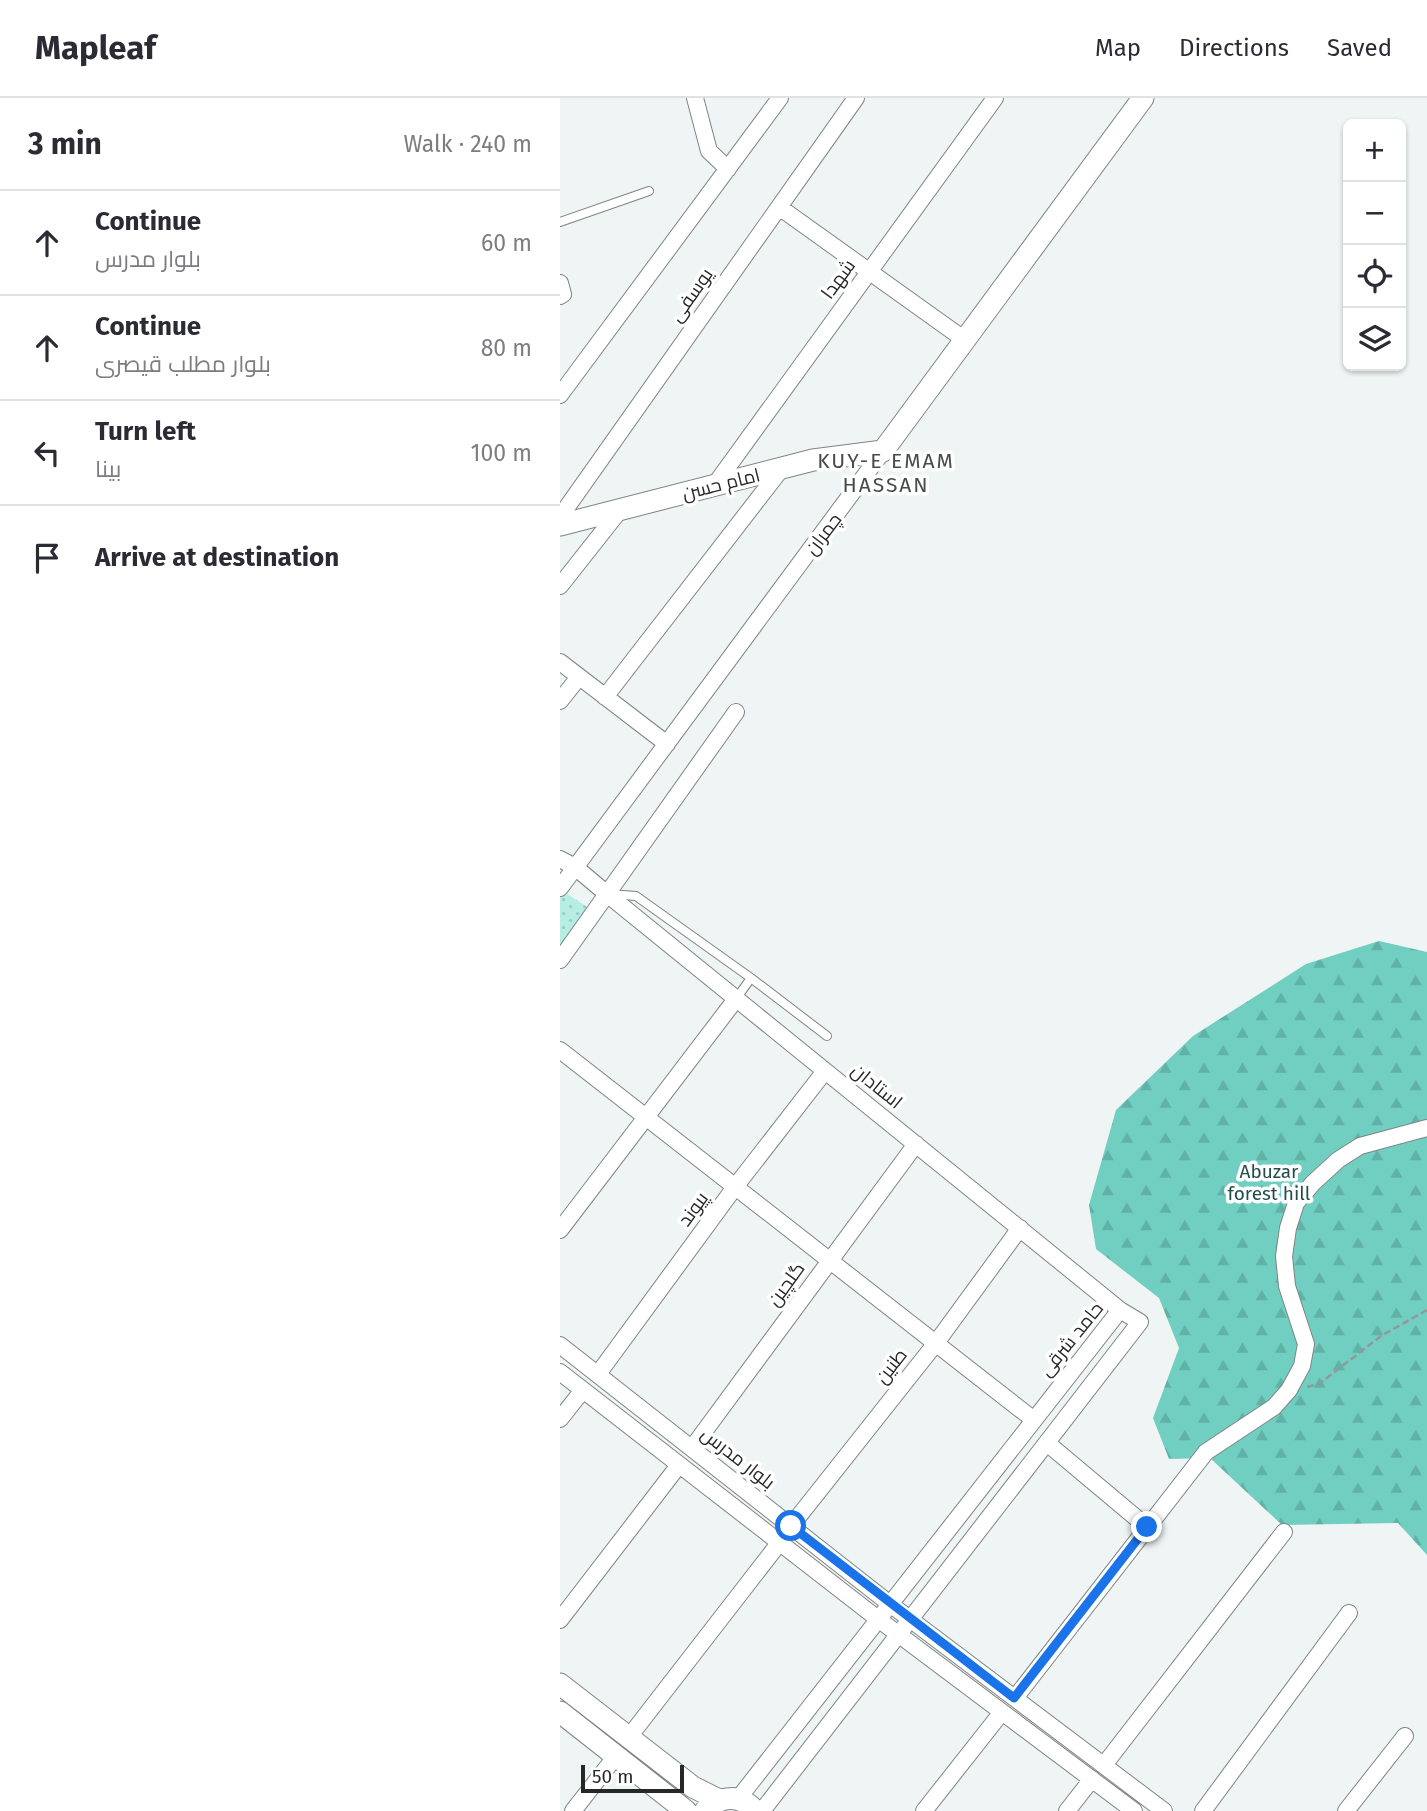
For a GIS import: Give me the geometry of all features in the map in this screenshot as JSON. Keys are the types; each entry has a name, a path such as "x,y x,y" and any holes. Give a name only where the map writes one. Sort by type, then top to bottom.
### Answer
{"street":[{"path":"695,98 709,151 728,169"},
{"name":"یوسفی","path":"560,517 856,98"},
{"name":"شهدا","path":"714,486 995,98"},
{"name":"چمران","path":"560,888 1143,98"},
{"path":"560,395 728,169 774,101"},
{"path":"779,207 965,340"},
{"name":"امام حسن","path":"560,525 813,460 883,451"},
{"path":"605,696 782,468"},
{"path":"560,586 621,510"},
{"path":"560,662 667,744"},
{"path":"560,701 579,677"},
{"path":"560,960 736,712"},
{"path":"560,859 576,867 607,894"},
{"name":"استادان","path":"607,894 1120,1310"},
{"path":"560,1230 736,999"},
{"path":"560,1050 1034,1420"},
{"name":"پیوند","path":"598,1374 735,1187 825,1071"},
{"path":"1014,1698 1206,1452 1274,1408 1302,1366 1306,1344 1286,1286 1284,1256 1288,1228 1296,1203 1338,1160 1360,1146 1427,1128"},
{"name":"گلچین","path":"692,1448 916,1144"},
{"name":"طنین","path":"791,1526 936,1343 1020,1228"},
{"name":"حامد شرقی","path":"720,1803 878,1619 1120,1310 1140,1322 762,1811"},
{"name":"بلوار مدرس","path":"560,1345 890,1604 1164,1811"},
{"path":"560,1372 878,1619 1134,1811"},
{"path":"560,1419 583,1390"},
{"path":"1047,1443 1147,1527"},
{"path":"560,1619 679,1465"},
{"path":"1104,1765 1284,1532"},
{"path":"629,1737 780,1542"},
{"path":"1203,1811 1349,1613"},
{"path":"560,1684 693,1787 720,1803 746,1802 755,1811"},
{"path":"560,1712 686,1811"},
{"path":"924,1811 1002,1712"},
{"path":"1346,1811 1405,1736"},
{"path":"573,1811 616,1756"},
{"path":"1067,1811 1092,1779"}],"lane":[{"path":"560,222 649,191"},
{"path":"607,894 636,896 827,1035"},
{"path":"736,999 751,978"}],"path":[{"path":"1287,1392 1319,1384 1381,1336 1427,1310"}],"green space":[{"path":"564,892 589,908 560,948 560,898"},
{"name":"Abuzar forest hill","path":"1379,941 1427,952 1427,1555 1398,1523 1282,1525 1210,1458 1169,1459 1153,1418 1179,1348 1159,1298 1096,1249 1089,1205 1116,1110 1193,1036 1306,964"}],"district":[{"name":"KUY-E EMAM HASSAN","path":"886,473"}],"route":[{"path":"791,1526 1014,1698 1147,1527"}]}
